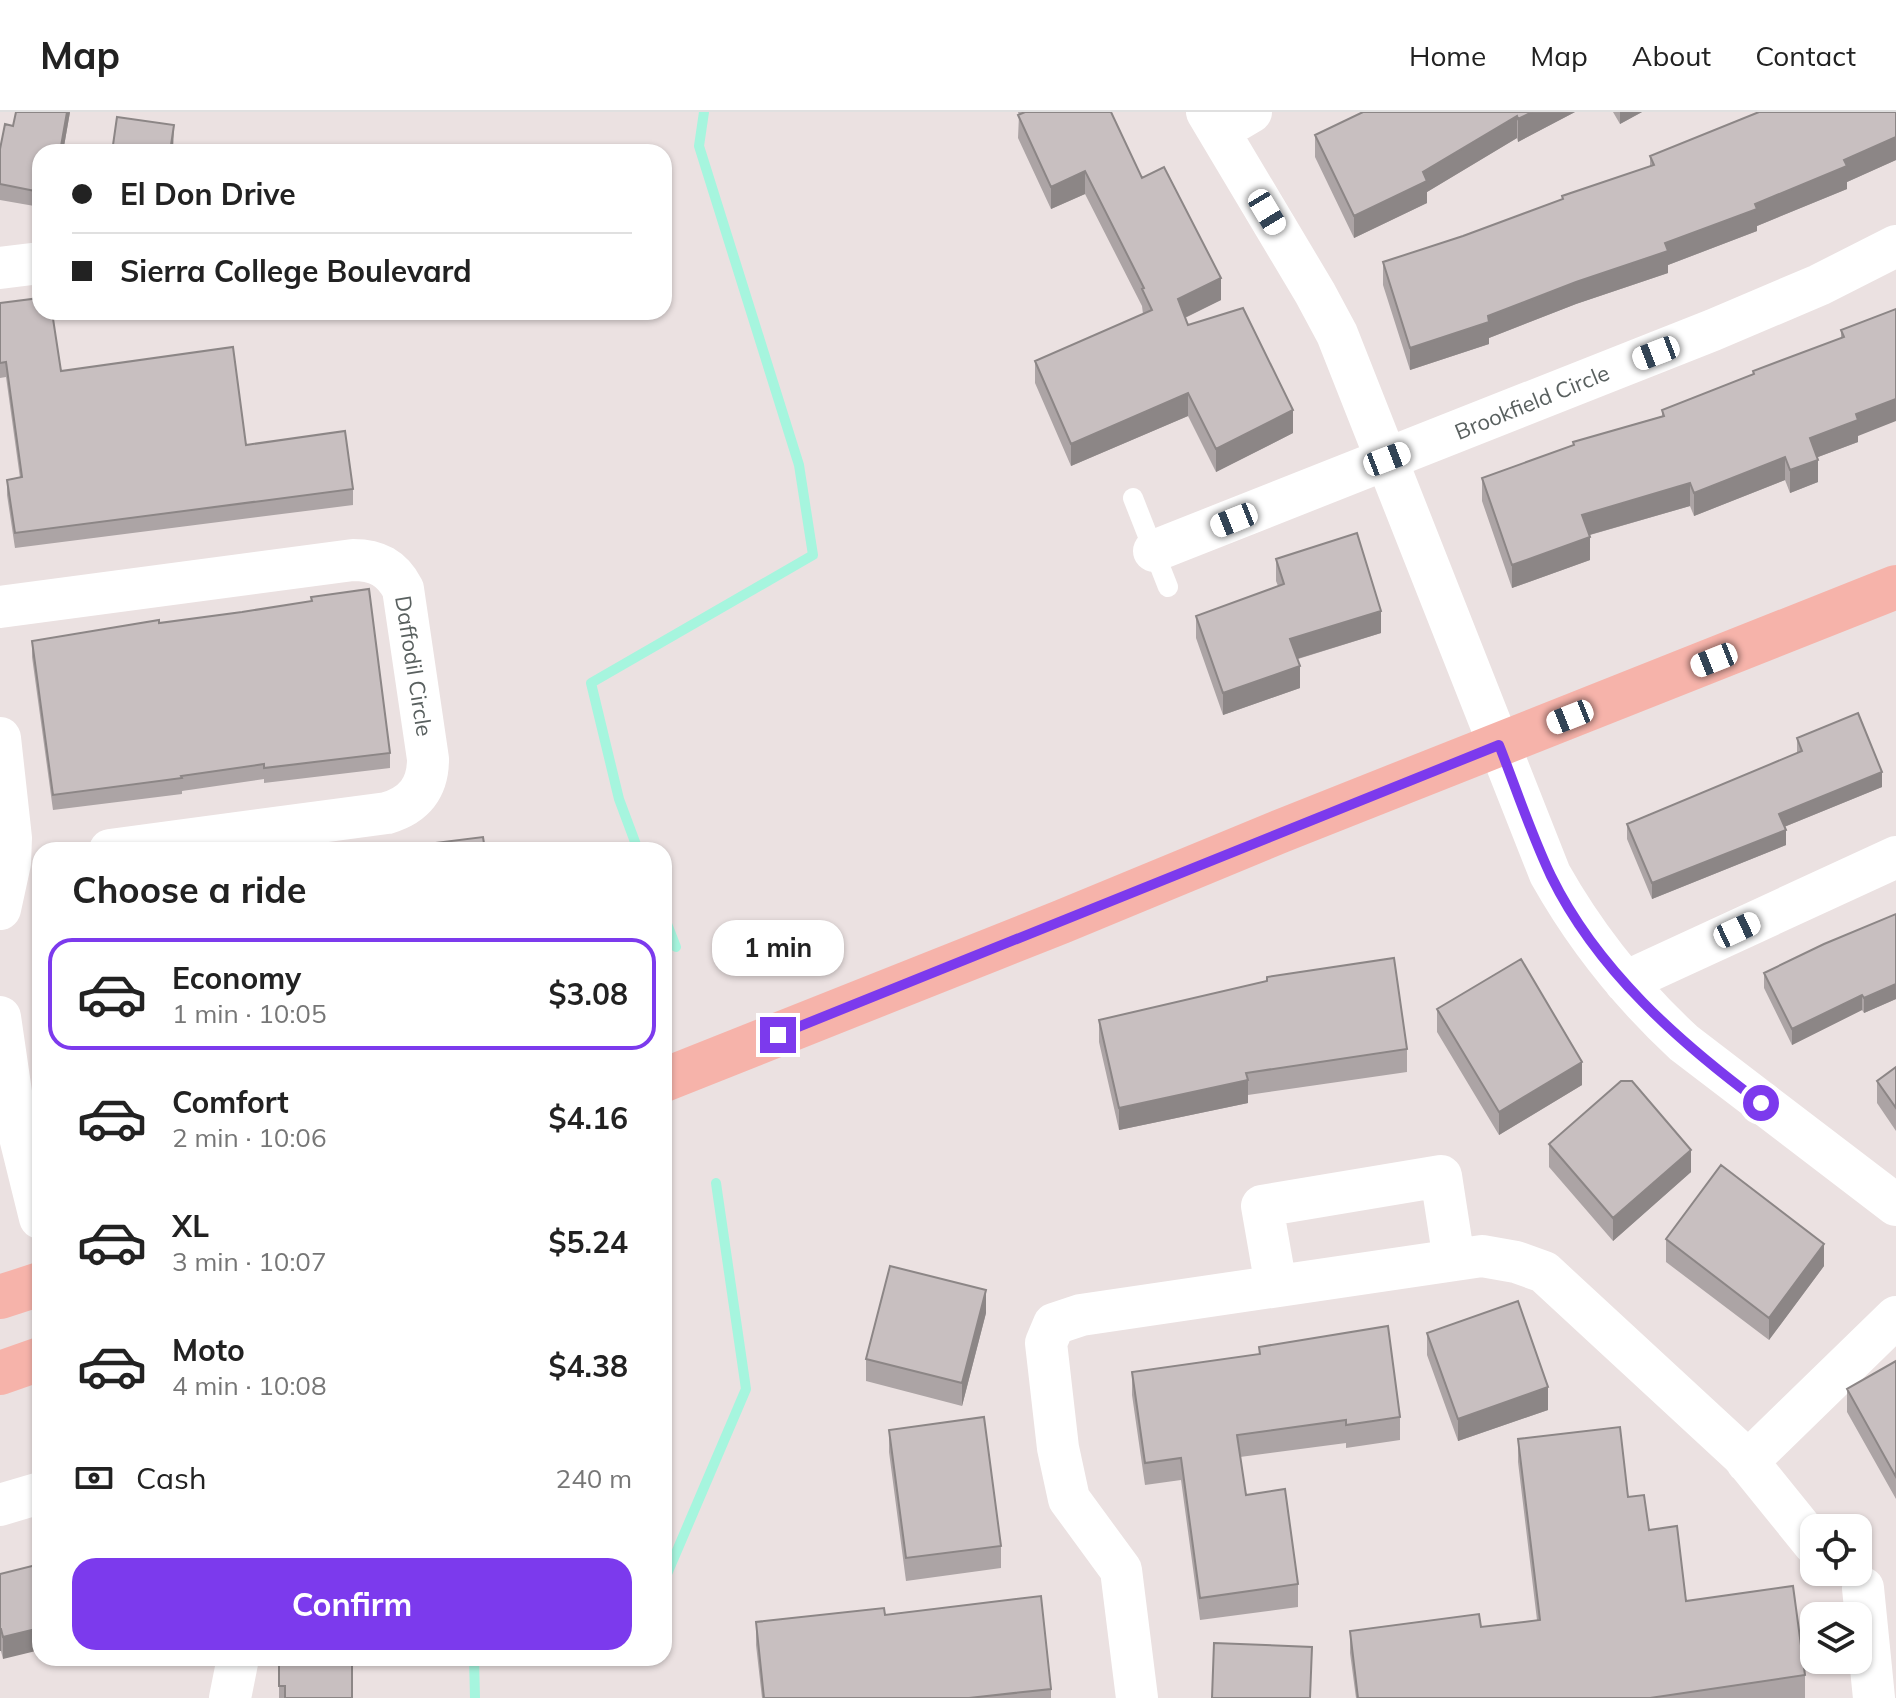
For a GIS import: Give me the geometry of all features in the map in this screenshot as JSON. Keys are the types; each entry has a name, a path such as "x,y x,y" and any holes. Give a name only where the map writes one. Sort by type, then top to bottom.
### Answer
{"main road":[{"path":"672,1077 1896,587"},
{"path":"0,1297 32,1287"},
{"path":"0,1373 32,1362"}],"street":[{"path":"1226,118 1355,375 1550,874 1571,912 1600,953 1653,1014 1705,1061 1896,1205"},
{"name":"Brookfield Circle","path":"1161,569 1387,459 1713,330 1819,285 1896,246"},
{"path":"0,268 32,264"},
{"name":"Daffodil Circle","path":"0,607 353,560 378,563 397,578 403,589 428,759 424,784 410,804 387,813 170,842"},
{"path":"0,738 10,810 25,861 0,909"},
{"path":"1625,982 1896,857"},
{"path":"0,1017 14,1113 32,1186"},
{"path":"1276,1286 1262,1206 1441,1176 1454,1260"},
{"path":"1137,1698 1121,1570 1069,1499 1058,1448 1046,1343 1054,1324 1081,1315 1482,1256 1516,1262 1544,1272 1747,1462 1800,1527"},
{"path":"1747,1462 1896,1317"},
{"path":"0,1505 32,1495"},
{"path":"1867,1586 1874,1698"},
{"path":"230,1698 236,1666"}],"lane":[{"path":"1133,498 1161,569"}],"building":[{"path":"16,112 67,112 61,144 32,144 32,190 0,184 0,149 5,124 13,126"},
{"path":"1025,112 1111,112 1142,178 1164,167 1221,278 1178,299 1188,325 1243,308 1293,410 1216,449 1188,393 1071,444 1035,361 1152,310 1085,171 1051,187 1018,115"},
{"path":"1363,112 1532,112 1518,119 1517,116 1423,172 1427,181 1354,216 1315,135"},
{"path":"1759,112 1896,112 1896,137 1844,160 1847,166 1755,204 1757,209 1665,243 1668,251 1488,316 1489,322 1410,348 1383,262 1463,236 1563,199 1562,196 1654,165 1650,156"},
{"path":"117,117 174,125 171,144 113,144"},
{"path":"32,299 32,320 53,320 61,371 233,347 246,445 345,431 353,489 15,533 7,480 22,477 6,362 0,363 0,303"},
{"path":"1896,309 1896,399 1856,414 1858,420 1810,438 1818,460 1790,470 1785,457 1694,493 1690,483 1582,515 1590,537 1512,565 1482,478 1574,445 1573,442 1664,416 1662,410 1844,337 1841,330"},
{"path":"1357,533 1381,611 1290,639 1300,666 1223,693 1196,616 1284,584 1276,559"},
{"path":"369,589 390,753 264,768 264,764 53,795 32,641 159,620 159,623 242,612 312,601 311,597"},
{"path":"1858,713 1882,772 1779,814 1786,830 1652,883 1627,824 1802,751 1797,738"},
{"path":"483,837 484,842 443,842"},
{"path":"1896,914 1896,984 1864,998 1862,995 1792,1029 1764,973"},
{"path":"1394,958 1407,1049 1246,1073 1248,1080 1119,1108 1099,1020 1267,981 1267,977"},
{"path":"1521,959 1582,1062 1499,1112 1437,1009"},
{"path":"1896,1067 1896,1108 1877,1081"},
{"path":"1621,1081 1632,1081 1691,1150 1613,1218 1549,1144"},
{"path":"1721,1165 1824,1244 1769,1318 1666,1239"},
{"path":"890,1266 986,1290 962,1383 866,1359"},
{"path":"1518,1301 1548,1387 1458,1419 1427,1333"},
{"path":"1388,1326 1400,1417 1346,1425 1346,1420 1237,1435 1246,1495 1285,1489 1298,1584 1200,1598 1181,1458 1145,1463 1132,1372 1260,1354 1259,1347"},
{"path":"1896,1361 1896,1477 1847,1389"},
{"path":"984,1417 1001,1546 906,1558 889,1430"},
{"path":"1620,1427 1628,1497 1644,1495 1649,1530 1677,1526 1686,1601 1793,1586 1800,1638 1800,1674 1805,1675 1650,1698 1358,1698 1350,1631 1479,1614 1481,1627 1540,1620 1518,1439"},
{"path":"32,1566 32,1630 3,1637 0,1629 0,1574"},
{"path":"1041,1596 1051,1689 969,1698 764,1698 756,1622 884,1608 885,1615"},
{"path":"1214,1643 1312,1647 1310,1698 1212,1698"},
{"path":"279,1666 352,1666 352,1698 285,1698 285,1686 279,1686"}],"waterway":[{"path":"635,842 619,799 591,683 813,555 799,465 699,146 704,112"},
{"path":"672,937 676,947"},
{"path":"672,1562 746,1389 716,1183"},
{"path":"474,1666 475,1698"}],"route":[{"path":"778,1035 1499,745 1550,874 1571,912 1600,953 1653,1014 1684,1043 1761,1103"}]}
